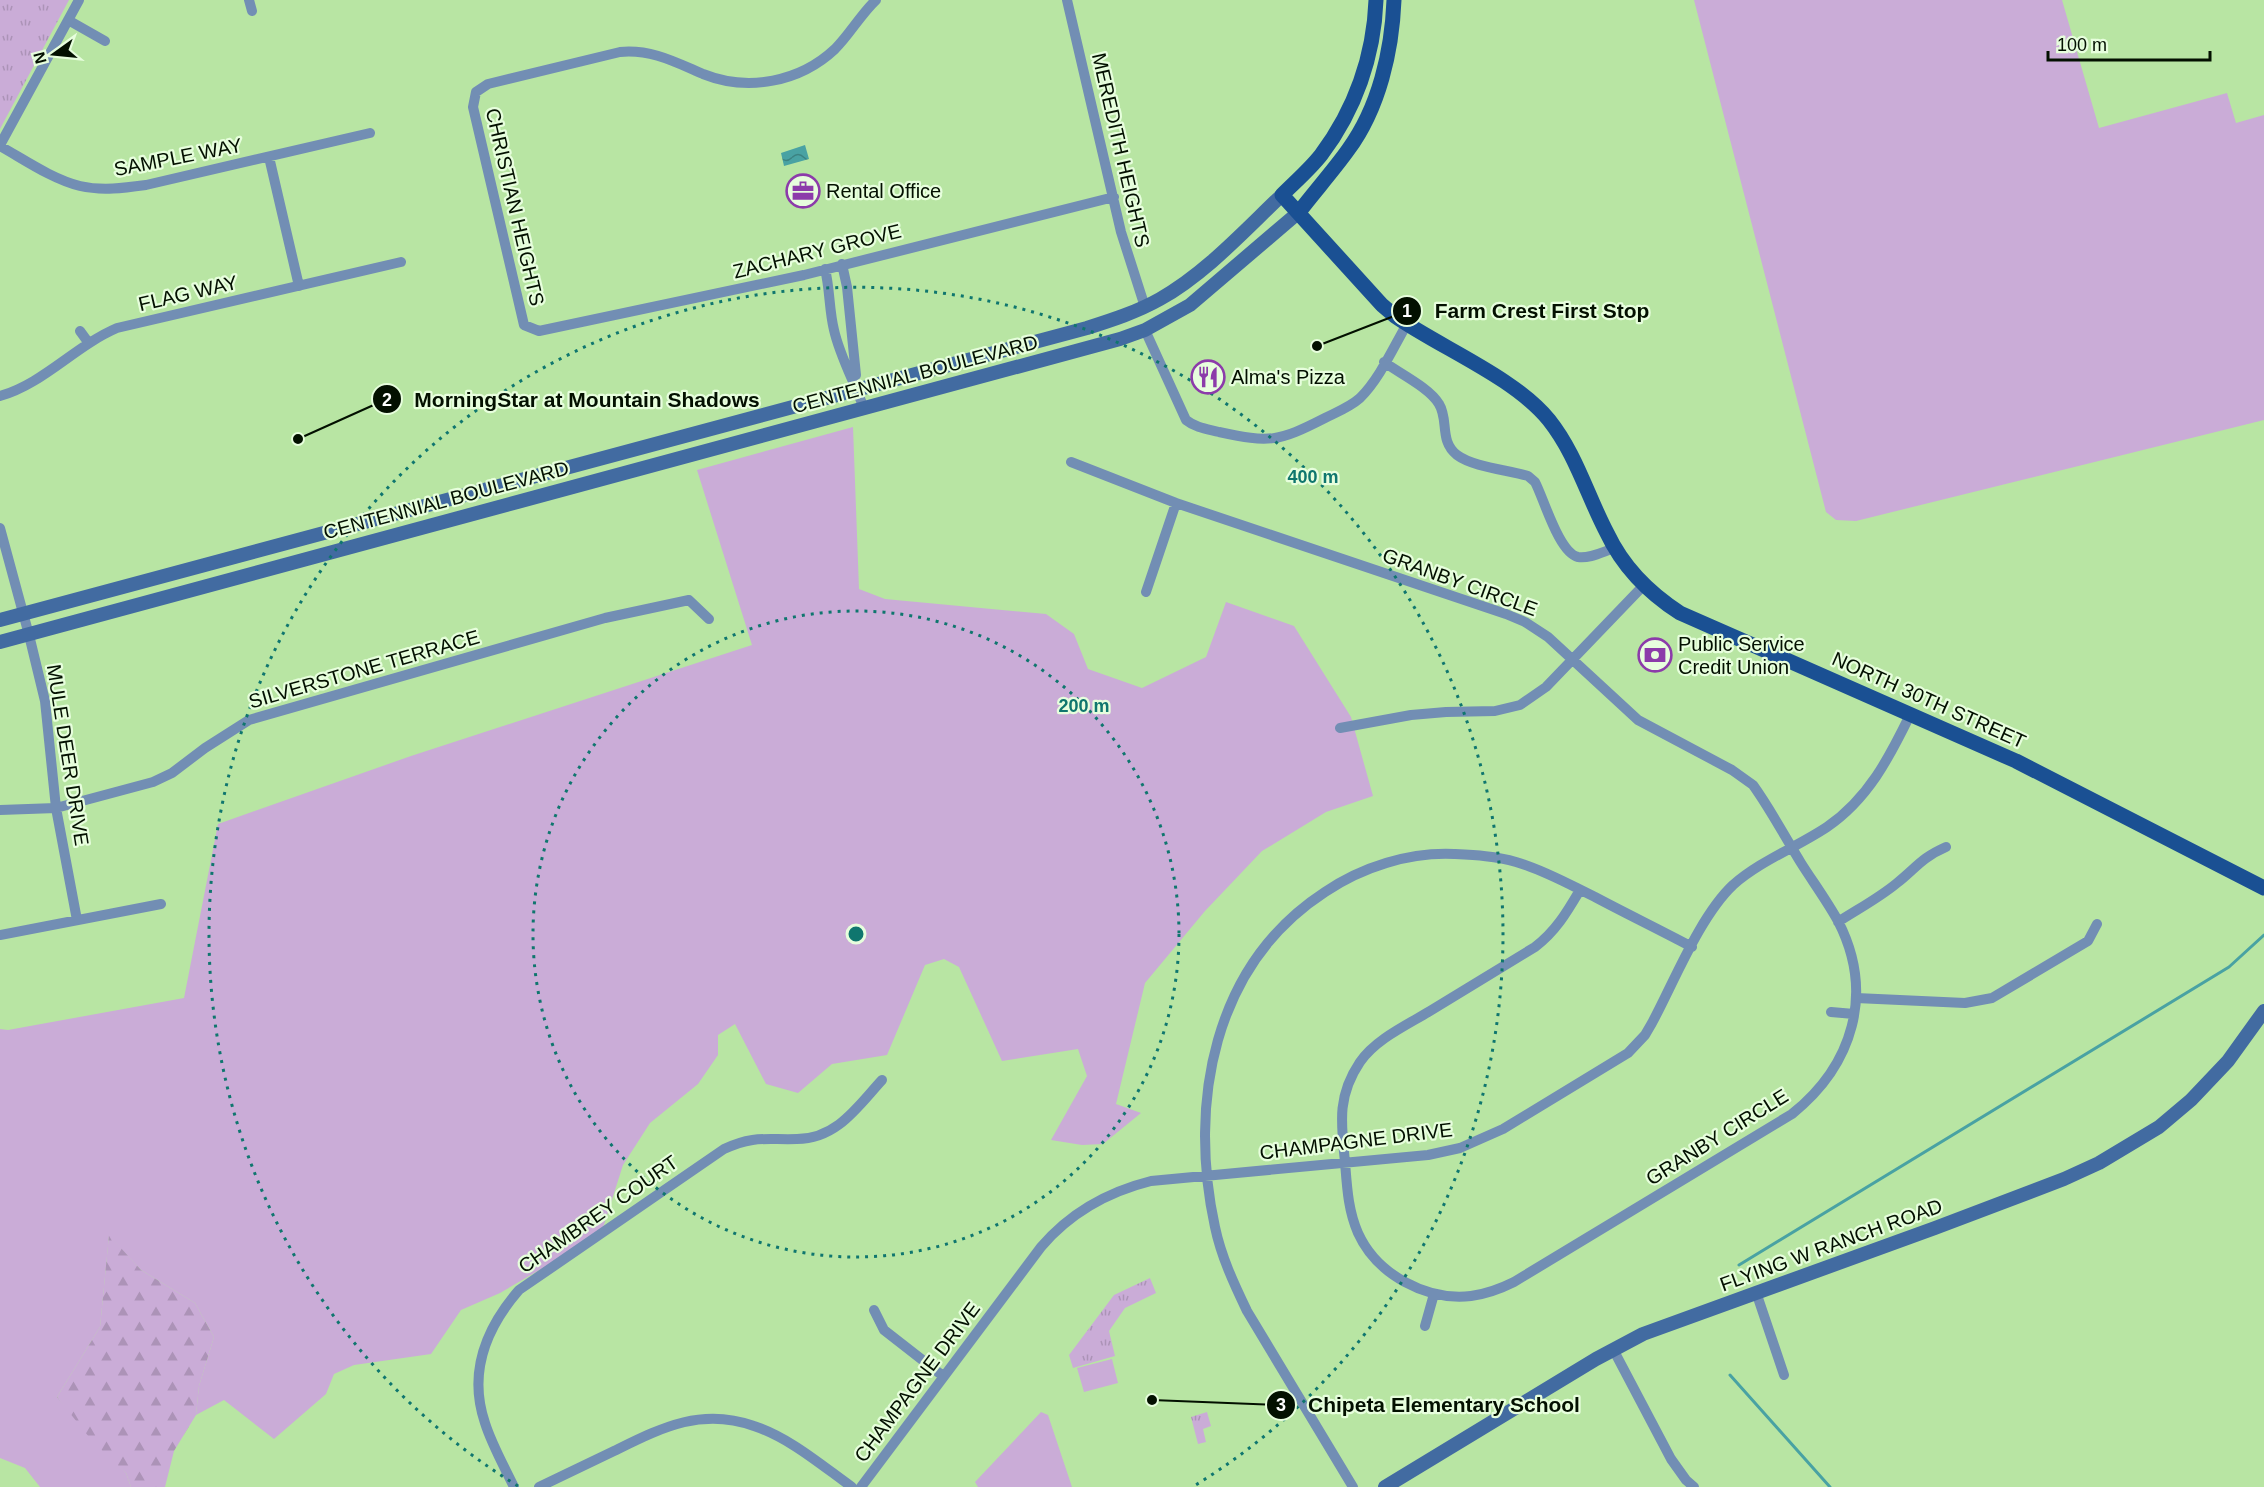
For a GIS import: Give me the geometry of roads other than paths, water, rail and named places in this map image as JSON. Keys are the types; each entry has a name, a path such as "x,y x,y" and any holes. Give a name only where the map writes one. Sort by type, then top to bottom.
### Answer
{"main road":[{"name":"CENTENNIAL BOULEVARD","path":"0,620 1087,328 1145,307 1191,278 1282,195 1320,156 1345,117 1364,75 1373,32 1376,0"},
{"name":"CENTENNIAL BOULEVARD","path":"0,642 1093,348 1145,330 1204,295 1299,212 1350,148 1363,125 1383,74 1391,38 1394,0"},
{"name":"NORTH 30TH STREET","path":"1282,195 1382,305 1407,324 1506,382 1537,407 1569,450 1615,548 1644,585 1680,613 2016,761 2264,888"},
{"name":"FLYING W RANCH ROAD","path":"1384,1487 1613,1349 1643,1334 2064,1179 2107,1159 2159,1127 2198,1093 2228,1061 2264,1011"}],"street":[{"path":"0,146 79,0"},
{"name":"CHRISTIAN HEIGHTS","path":"528,328 522,321 473,107 476,92 488,84 620,52 633,51 658,55 713,77 752,82 781,79 806,70 836,48 876,0"},
{"name":"MEREDITH HEIGHTS","path":"1067,0 1129,262 1145,307"},
{"path":"68,20 105,41"},
{"name":"SAMPLE WAY","path":"0,146 66,181 80,186 109,189 146,185 370,134"},
{"path":"269,158 299,286"},
{"name":"ZACHARY GROVE","path":"528,328 539,331 825,269 1114,197"},
{"name":"FLAG WAY","path":"0,396 23,387 88,342 117,328 400,262"},
{"path":"842,264 847,287 858,390"},
{"path":"825,269 830,289 834,332 864,409"},
{"path":"1145,330 1186,420 1195,427 1254,440 1269,440 1289,435 1351,405 1361,396 1407,324"},
{"path":"80,331 88,342"},
{"path":"1384,362 1423,388 1440,404 1446,442 1458,456 1467,461 1528,476 1535,482 1569,553 1579,557 1590,556 1615,548"},
{"name":"GRANBY CIRCLE","path":"1071,462 1176,503 1506,614 1537,629 1638,720 1744,777 1759,794 1838,921 1852,958 1856,998 1854,1014 1848,1039 1827,1080 1809,1100 1792,1114 1514,1282 1486,1293 1470,1296 1434,1294 1400,1279 1384,1268 1359,1235 1347,1191 1341,1117 1346,1087 1362,1058 1389,1036 1535,947 1558,926 1580,890"},
{"path":"1146,592 1176,503"},
{"name":"MULE DEER DRIVE","path":"0,528 45,701 56,808 77,920"},
{"path":"1340,728 1427,713 1479,713 1520,705 1546,687 1644,585"},
{"name":"SILVERSTONE TERRACE","path":"0,810 56,808 153,782 172,773 204,748 249,720 605,618 689,600 709,619"},
{"name":"CHAMPAGNE DRIVE","path":"861,1487 1055,1230 1101,1199 1133,1186 1172,1178 1428,1155 1460,1148 1503,1129 1628,1053 1645,1035 1714,908 1733,885 1826,828 1846,813 1881,771 1910,715"},
{"path":"1838,921 1898,883 1927,855 1946,848"},
{"path":"1353,1487 1260,1334 1232,1281 1215,1228 1206,1176 1204,1124 1208,1088 1227,1011 1247,970 1279,930 1315,898 1334,885 1404,858 1451,854 1518,862 1580,890 1692,947"},
{"path":"0,935 161,904"},
{"path":"1856,998 1965,1003 1992,998 2088,941 2097,924"},
{"path":"1831,1012 1854,1014"},
{"name":"CHAMBREY COURT","path":"514,1487 484,1421 479,1378 482,1352 496,1319 519,1290 724,1149 754,1139 798,1139 826,1133 840,1125 852,1114 882,1080"},
{"path":"1756,1292 1784,1375"},
{"path":"1425,1326 1434,1294"},
{"path":"873,1310 884,1330 944,1376"},
{"path":"1613,1349 1686,1484"},
{"path":"539,1487 660,1428 691,1420 724,1419 754,1426 780,1437 852,1487"}],"water":[{"path":"805,145 809,159 784,166 781,153"}],"waterway":[{"path":"1739,1265 2229,967 2264,935"},
{"path":"1730,1375 1830,1487"}],"place":[{"name":"Rental Office","path":"803,191"},
{"name":"Farm Crest First Stop","path":"1317,346"},
{"name":"Alma's Pizza","path":"1208,377"},
{"name":"MorningStar at Mountain Shadows","path":"298,439"},
{"name":"Public Service Credit Union","path":"1655,655"},
{"name":"Chipeta Elementary School","path":"1152,1400"}]}
